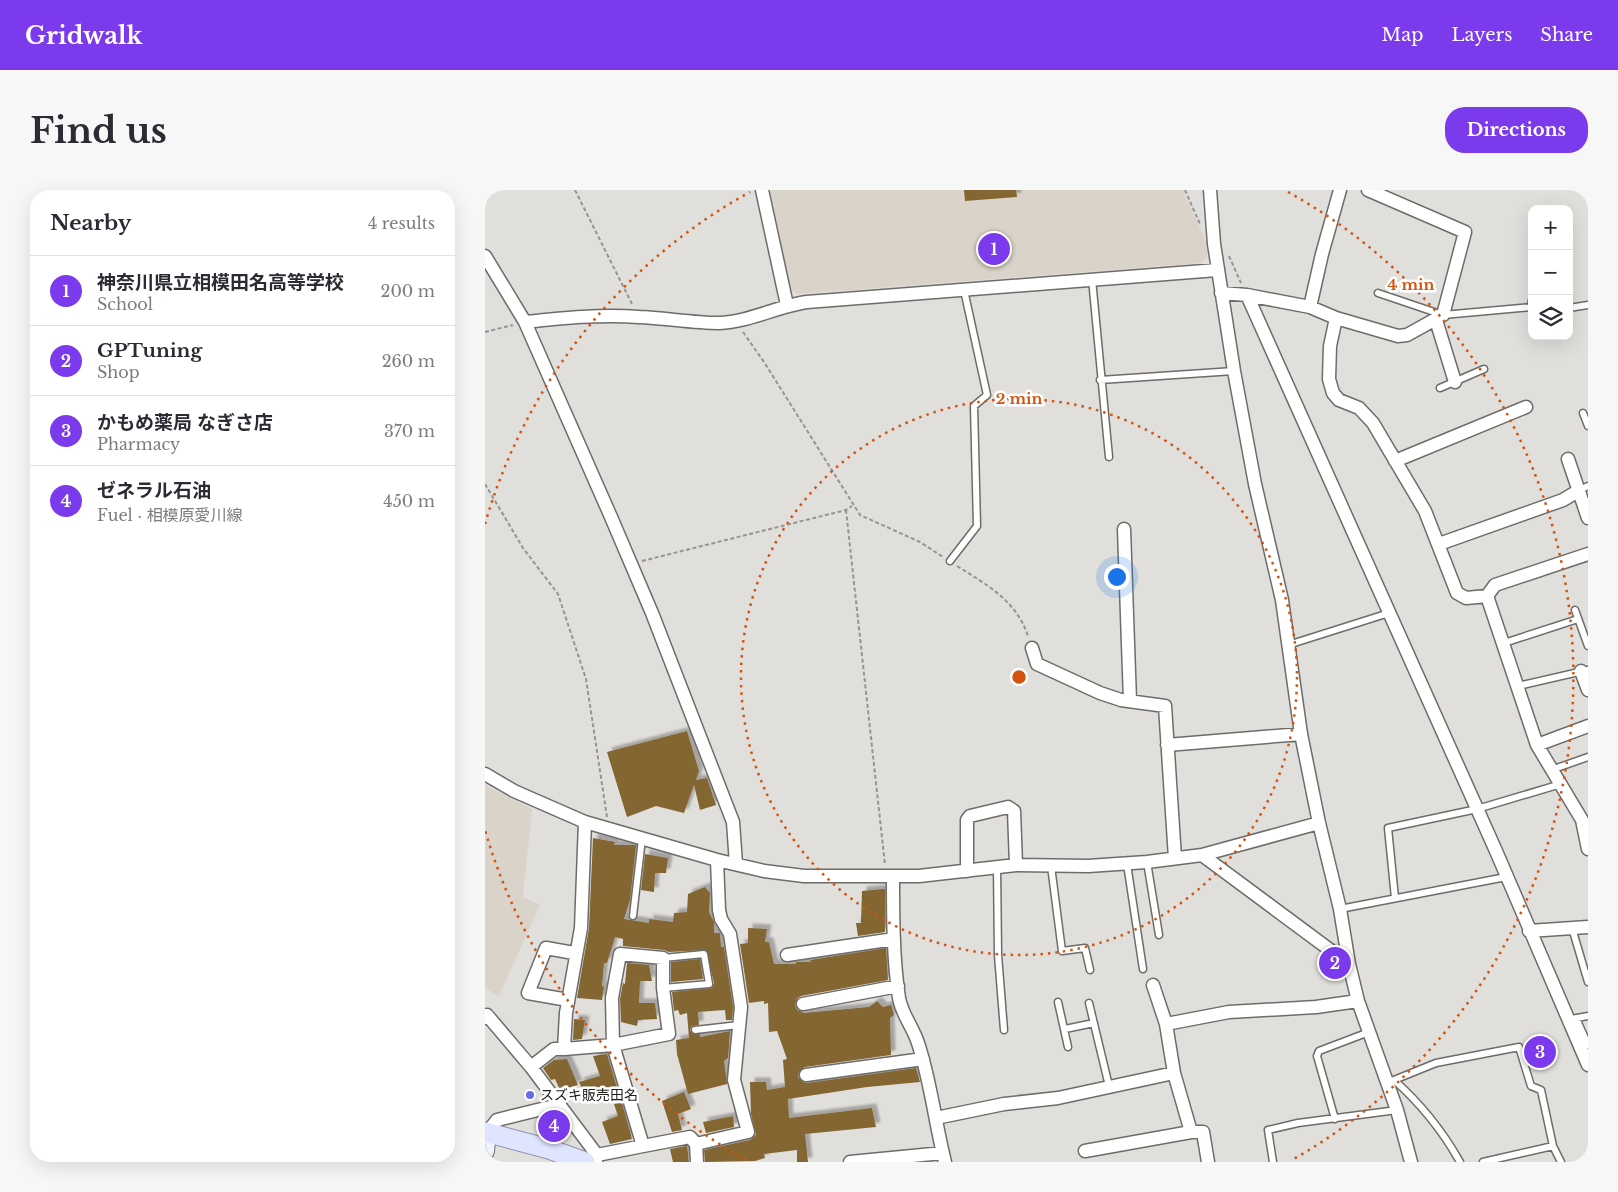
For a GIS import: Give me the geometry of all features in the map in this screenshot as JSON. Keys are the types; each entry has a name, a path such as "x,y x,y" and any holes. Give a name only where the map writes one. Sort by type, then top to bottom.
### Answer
{"main road":[{"path":"486,1139 549,1149 593,1160"}],"street":[{"path":"762,190 787,305"},
{"path":"1210,190 1217,270 1234,372 1255,484 1282,600 1301,734 1319,823 1340,909 1349,964 1358,1001 1390,1081 1411,1162"},
{"path":"1310,306 1322,254 1341,190"},
{"path":"1369,190 1465,232 1439,317 1455,382"},
{"path":"485,256 525,322 632,563 733,822 737,864"},
{"path":"525,322 574,316 637,316 718,323 735,321 787,305 1217,270"},
{"path":"1221,293 1247,295 1310,306 1336,318 1398,336 1407,335 1439,317"},
{"path":"1247,295 1477,809 1529,931 1572,1019 1588,1065"},
{"path":"1336,318 1330,346 1329,379 1333,393 1339,400 1359,408 1373,424 1425,512 1457,593 1465,598 1487,596 1495,585 1588,554"},
{"path":"1395,461 1526,407"},
{"path":"1568,459 1583,489 1588,518"},
{"path":"1439,544 1563,500 1583,489"},
{"path":"1124,529 1130,701"},
{"path":"1487,596 1519,686 1537,745 1551,770 1585,819 1588,849"},
{"path":"1032,648 1037,664 1100,693 1130,701 1165,706 1175,858"},
{"path":"1585,671 1588,690"},
{"path":"1537,745 1588,726"},
{"path":"1167,744 1301,734"},
{"path":"485,774 514,791 585,822 717,860 764,871 804,876 943,875 997,866 1147,862 1202,855 1319,823"},
{"path":"967,871 967,820 970,816 1008,807 1014,811 1016,865"},
{"path":"564,1049 574,953 581,928 585,822"},
{"path":"1202,855 1349,964"},
{"path":"696,1144 748,1132 734,1080 741,1007 731,934 721,919 719,910 717,860"},
{"path":"850,1162 944,1157 923,1059 913,1027 903,1014 898,986 890,876"},
{"path":"1529,931 1588,927"},
{"path":"787,955 894,938"},
{"path":"568,1000 528,993 546,948 574,953"},
{"path":"531,1067 554,1049 613,1045 669,1034 663,988 663,958 620,954 612,998 613,1045 643,1146"},
{"path":"1153,985 1166,1024 1174,1073 1191,1132"},
{"path":"803,1004 898,986"},
{"path":"1166,1024 1229,1012 1316,1007 1358,1001"},
{"path":"486,1015 531,1067 558,1104 593,1160 643,1146 690,1137 696,1144 697,1162"},
{"path":"806,1075 923,1059"},
{"path":"936,1118 1004,1104 1058,1098 1174,1073"},
{"path":"486,1139 497,1120 558,1104"},
{"path":"1085,1151 1191,1132 1203,1132 1208,1162"}],"lane":[{"path":"1092,279 1100,380 1109,457"},
{"path":"950,561 977,526 973,406 987,395 964,290"},
{"path":"1378,292 1439,317 1528,307"},
{"path":"1573,307 1588,305"},
{"path":"1440,388 1484,369"},
{"path":"1100,380 1234,372"},
{"path":"1583,413 1588,426"},
{"path":"1575,610 1588,646"},
{"path":"1289,645 1389,614"},
{"path":"1504,643 1578,619"},
{"path":"1519,686 1585,671"},
{"path":"1551,770 1588,757"},
{"path":"1395,898 1389,828 1477,809 1561,784"},
{"path":"633,916 642,839"},
{"path":"1147,862 1159,936"},
{"path":"1127,864 1143,969"},
{"path":"997,866 998,956 1004,1030"},
{"path":"1051,866 1062,951 1085,948 1090,970"},
{"path":"1340,909 1506,877"},
{"path":"1572,928 1588,982"},
{"path":"663,958 703,954 709,984 663,988"},
{"path":"1058,1002 1068,1047"},
{"path":"1089,1003 1109,1086"},
{"path":"1588,1016 1572,1019 1588,1045"},
{"path":"1065,1029 1094,1023"},
{"path":"695,1030 739,1025"},
{"path":"1335,1119 1317,1056 1319,1051 1369,1032"},
{"path":"1460,1162 1446,1138 1426,1112 1390,1081 1437,1063 1519,1047 1531,1086 1541,1090 1553,1146 1561,1162"},
{"path":"1273,1162 1268,1130 1298,1123 1397,1110"},
{"path":"1483,1162 1553,1146"}],"path":[{"path":"575,190 611,259 637,316"},
{"path":"1185,190 1203,231"},
{"path":"735,321 764,362 860,515 920,542 1000,593 1021,618 1032,648"},
{"path":"485,332 525,322"},
{"path":"485,484 523,548 558,594 586,679 609,829"},
{"path":"632,563 846,510 853,506"},
{"path":"846,510 890,876"}],"shaded area":[{"path":"770,190 1183,190 1206,241 1207,257 1201,263 797,294 790,289"},
{"path":"485,785 532,809 523,897 540,905 499,996 485,988"}],"building":[{"path":"964,190 1016,190 1017,197 965,201"},
{"path":"687,731 699,771 696,780 707,778 716,805 700,810 694,785 684,813 656,806 627,817 607,752"},
{"path":"593,838 615,842 614,845 636,845 630,900 624,919 649,923 649,919 673,922 674,913 687,912 688,894 705,887 710,893 709,912 714,922 714,933 720,933 721,947 724,947 733,1007 732,1020 726,1020 725,1010 698,1012 699,1025 692,1026 690,1030 693,1034 700,1034 700,1037 730,1031 728,1058 724,1061 727,1084 688,1094 677,1054 676,1040 689,1038 687,1013 680,1015 678,1010 674,1011 672,992 712,988 714,983 706,950 669,952 623,946 623,939 615,937 607,963 604,963 602,1000 577,998 589,928"},
{"path":"645,854 668,858 666,873 655,873 654,892 641,890"},
{"path":"885,889 885,932 858,936 856,923 861,923 862,891"},
{"path":"748,928 767,929 765,942 769,942 774,964 811,962 810,960 886,948 888,980 801,996 797,998 795,1005 797,1010 804,1013 869,1007 877,1001 883,1007 891,1005 894,1015 890,1018 891,1055 805,1067 799,1072 798,1077 807,1083 916,1068 920,1082 867,1087 788,1099 789,1118 872,1108 876,1127 805,1134 808,1162 797,1162 797,1150 764,1154 765,1158 755,1161 705,1162 704,1150 750,1140 756,1135 751,1114 750,1082 766,1082 767,1090 785,1087 783,1060 787,1059 777,1031 769,1032 768,1003 764,1004 764,1001 749,1003 740,944 748,943"},
{"path":"700,959 703,979 671,982 671,962"},
{"path":"627,963 649,965 652,981 640,981 639,1003 655,1003 657,1019 638,1020 637,1026 621,1022 620,999 623,983 625,984"},
{"path":"574,1019 585,1020 582,1039 573,1040"},
{"path":"607,1054 620,1098 612,1100 609,1092 588,1101 579,1082 600,1076 593,1056"},
{"path":"567,1059 578,1085 560,1090 555,1079 551,1080 543,1068 554,1060"},
{"path":"684,1092 691,1109 678,1114 682,1130 672,1132 662,1101"},
{"path":"622,1103 632,1139 610,1144 602,1122 618,1116 614,1104"},
{"path":"733,1116 734,1127 706,1133 703,1122"},
{"path":"687,1146 689,1162 673,1162 670,1149"}],"place":[{"name":"神奈川県立相模田名高等学校","path":"994,249"},
{"name":"GPTuning","path":"1335,963"},
{"name":"かもめ薬局 なぎさ店","path":"1540,1052"},
{"name":"スズキ販売田名","path":"530,1095"},
{"name":"ゼネラル石油","path":"554,1126"}]}
